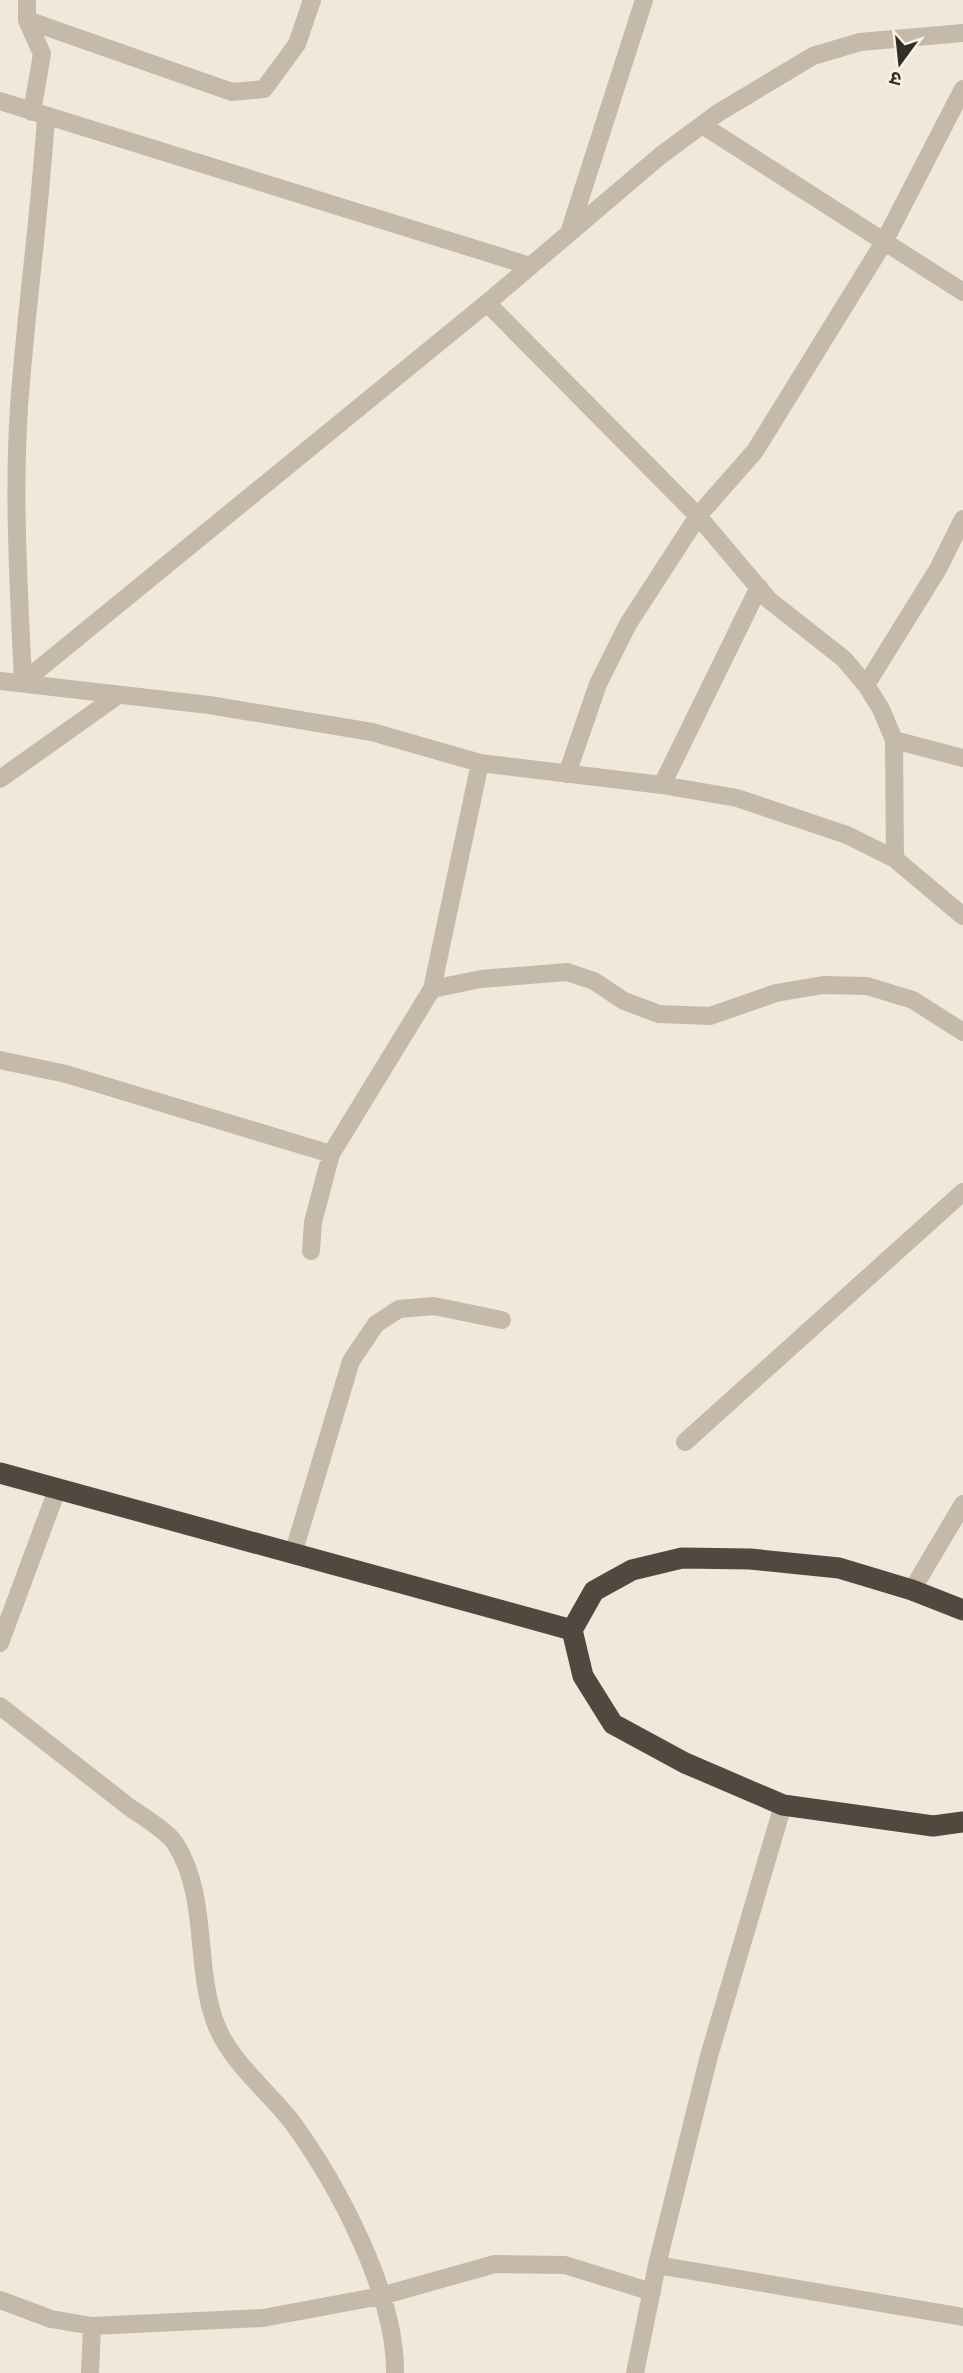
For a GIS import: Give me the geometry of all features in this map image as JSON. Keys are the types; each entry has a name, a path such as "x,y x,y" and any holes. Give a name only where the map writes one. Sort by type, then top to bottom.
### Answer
{"highway":[{"path":"0,1473 572,1629"},
{"path":"963,1610 912,1590 839,1568 750,1559 682,1558 632,1570 594,1591 572,1629 583,1676 613,1724 685,1763 783,1805 933,1826 963,1822"}],"street":[{"path":"23,682 16,504 19,408 41,201 39,114 42,54 27,20 27,0"},
{"path":"27,20 232,92 264,89 298,44 312,0"},
{"path":"569,233 645,0"},
{"path":"23,682 487,303 660,156 702,125 813,57 860,42 963,33"},
{"path":"567,774 598,684 628,624 698,516 755,451 884,242 963,89"},
{"path":"0,101 530,266"},
{"path":"702,125 963,292"},
{"path":"487,303 698,516 769,600 844,659 866,685 881,709 894,740 895,859"},
{"path":"866,685 938,569 963,519"},
{"path":"662,785 759,587"},
{"path":"0,681 209,705 372,732 480,763 662,785 737,798 847,835 895,859 963,916"},
{"path":"0,779 117,696"},
{"path":"894,740 963,758"},
{"path":"311,1251 313,1222 331,1154 432,989 480,763"},
{"path":"432,989 481,979 567,972 594,981 624,1001 659,1014 710,1016 776,993 823,985 867,986 913,1000 963,1032"},
{"path":"0,1060 66,1074 331,1154"},
{"path":"685,1441 963,1192"},
{"path":"293,1554 351,1361 376,1324 399,1309 434,1306 502,1320"},
{"path":"0,1643 57,1490"},
{"path":"912,1590 963,1504"},
{"path":"0,1706 173,1841 190,1876 198,1917 207,2003 218,2031 231,2051 291,2122 330,2179 359,2239 382,2296 395,2356 395,2373"},
{"path":"635,2373 657,2265 709,2056 783,1805"},
{"path":"0,2300 51,2319 92,2326 262,2318 382,2296 495,2264 565,2265 652,2292"},
{"path":"657,2265 963,2317"},
{"path":"90,2373 92,2326"}]}
